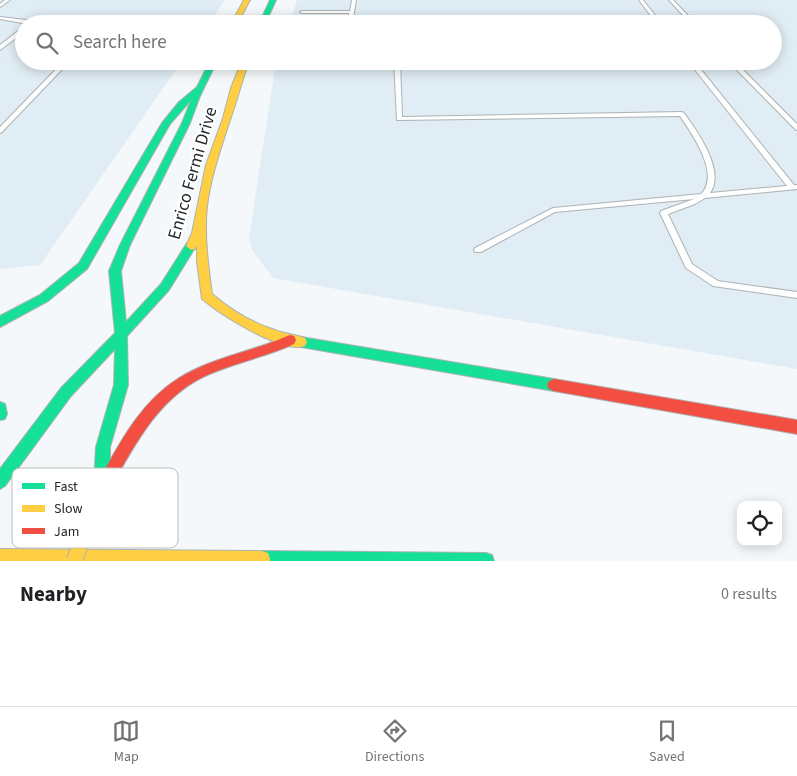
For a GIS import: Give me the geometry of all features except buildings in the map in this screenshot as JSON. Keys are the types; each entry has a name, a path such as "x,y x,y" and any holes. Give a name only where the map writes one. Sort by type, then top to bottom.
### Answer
{"main road":[{"path":"239,15 247,0"},
{"path":"266,15 273,0"},
{"name":"Enrico Fermi Drive","path":"103,468 103,447 121,385 121,334 115,271 125,244 186,123 209,70"},
{"name":"Enrico Fermi Drive","path":"0,482 66,392 152,304 175,274 194,240 210,165 242,70"},
{"path":"0,322 43,301 67,283 83,266 166,123 182,104 200,88"},
{"path":"202,208 202,261 206,296 230,315 290,340 797,427"},
{"path":"114,468 141,423 157,402 177,385 201,372 258,354 290,340"},
{"path":"0,408 0,414"},
{"name":"Enrico Fermi Drive","path":"74,561 79,548"},
{"path":"0,557 486,561"}],"lane":[{"path":"0,6 8,0"},
{"path":"352,15 354,0"},
{"path":"641,0 653,15"},
{"path":"671,0 685,15"},
{"path":"302,12 352,12"},
{"path":"0,18 15,20"},
{"path":"0,48 15,36"},
{"path":"0,131 58,70"},
{"path":"397,70 399,119 682,114 708,156 712,183 702,198 664,213 689,266 716,284 797,295"},
{"path":"698,70 795,187"},
{"path":"740,70 797,128"},
{"path":"478,250 553,210 702,198 795,187"}],"shaded area":[{"path":"0,0 225,0 214,15 15,15 15,70 176,70 40,265 0,269"},
{"path":"297,0 797,0 797,369 273,278 252,250 249,238 275,70 782,70 782,15 292,15"}],"traffic: fast":[{"path":"266,15 273,0"},
{"path":"102,468 103,447 121,385 121,334 115,271 125,245 186,123 196,96 209,70"},
{"path":"0,322 44,298 83,266 166,123 182,104 200,88"},
{"path":"0,481 66,392 165,287 191,246"},
{"path":"301,342 554,385"},
{"path":"0,408 0,414"},
{"path":"262,559 486,561"}],"traffic: slow":[{"path":"239,15 247,0"},
{"path":"191,246 197,233 210,165 242,70"},
{"path":"202,208 202,261 206,296 238,319 262,331 301,342"},
{"path":"74,561 79,548"},
{"path":"0,557 262,559"}],"traffic: jam":[{"path":"114,468 131,439 154,408 167,394 182,383 199,373 290,340"},
{"path":"554,385 797,427"}]}
